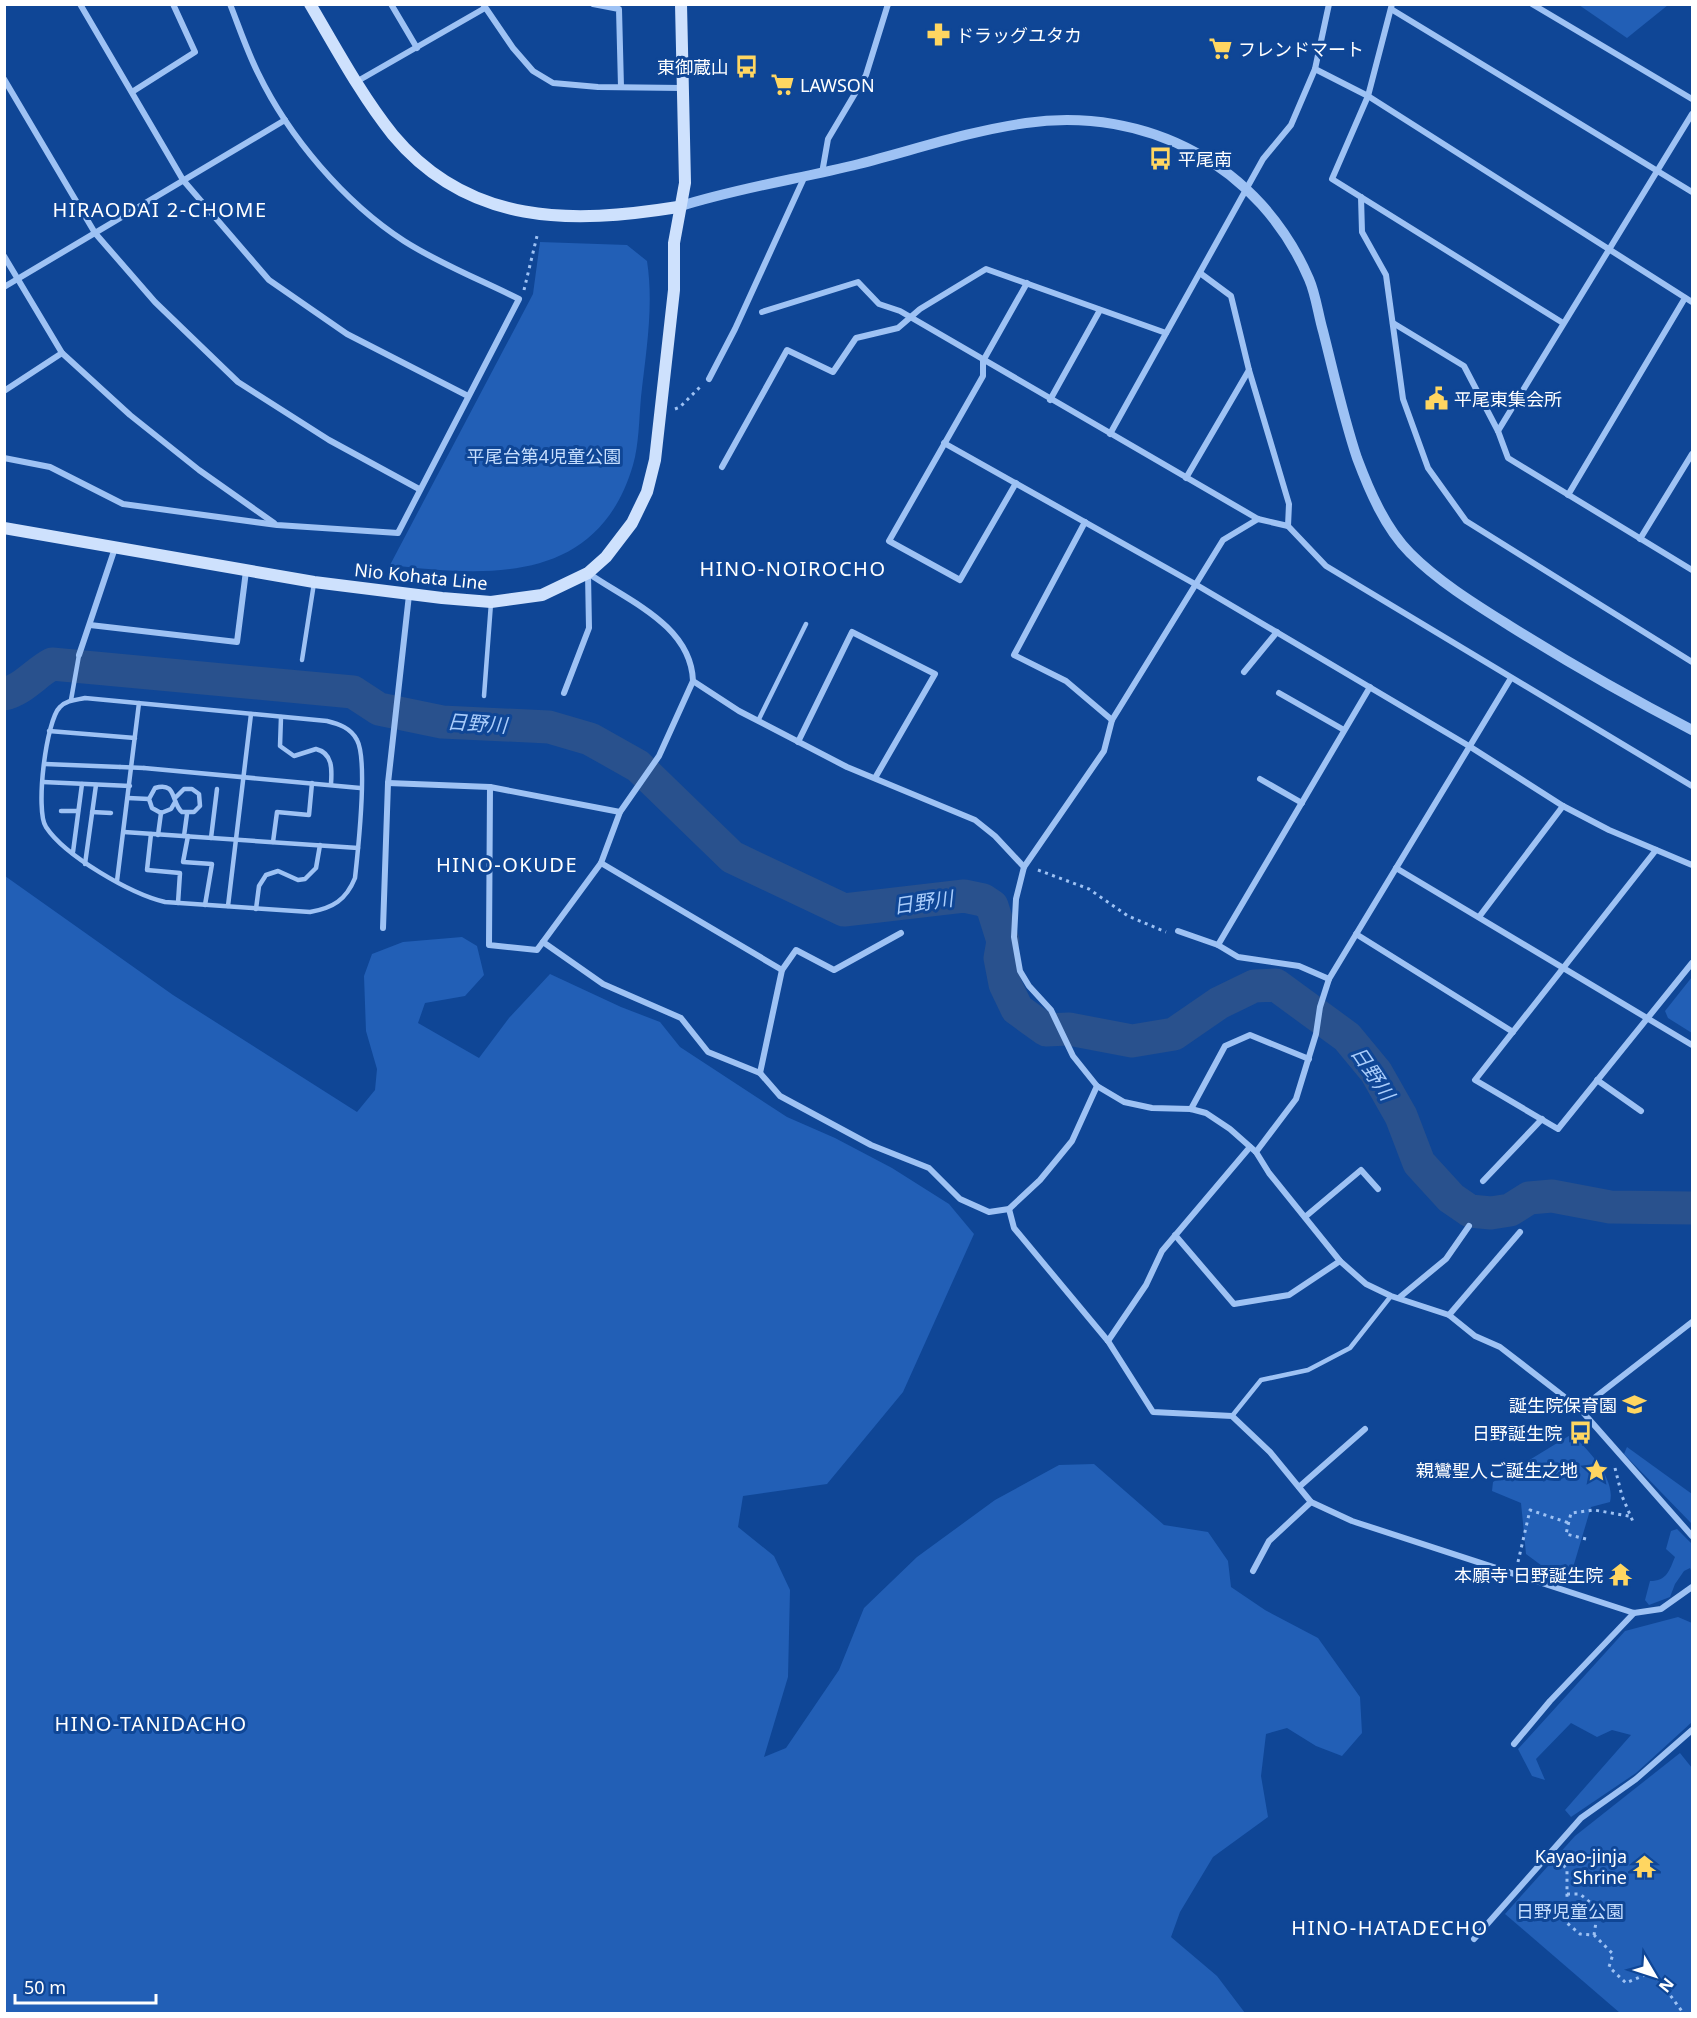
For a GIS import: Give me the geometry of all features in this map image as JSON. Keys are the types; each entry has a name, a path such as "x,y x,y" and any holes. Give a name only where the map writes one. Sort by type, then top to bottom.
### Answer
{"main road":[{"path":"310,4 357,82 395,137 452,184 483,200 526,213 565,218 602,217 678,207"},
{"name":"Nio Kohata Line","path":"5,529 314,582 409,595 491,602 542,595 588,573 619,543 647,492 656,460 674,290 674,243 678,207 685,183 681,4"}],"street":[{"path":"80,4 183,180 268,280 347,334 468,396"},
{"path":"132,92 195,52 173,4"},
{"path":"4,458 50,467 123,504 277,525 398,533 519,299 404,241 358,204 319,163 285,120 257,72 230,4"},
{"path":"391,4 417,48"},
{"path":"593,4 619,9 621,87"},
{"path":"822,174 828,139 866,75 888,4"},
{"path":"1110,434 1263,159 1291,125 1315,69 1329,4"},
{"path":"1532,4 1692,99"},
{"path":"357,82 484,6 513,48 533,70 553,83 682,88"},
{"path":"1563,323 1332,179 1368,96 1392,7 1692,192"},
{"path":"1315,69 1368,96 1692,302"},
{"path":"4,80 95,233 155,302 238,382 329,440 419,489"},
{"path":"1498,431 1692,114"},
{"path":"4,287 285,120"},
{"path":"678,207 711,196 822,174 970,134 1025,123 1096,121 1155,133 1179,143 1208,159 1248,189 1285,238 1309,279 1356,458 1377,503 1409,552 1440,580 1558,656 1692,729"},
{"path":"709,379 735,329 804,178"},
{"path":"1361,197 1362,232 1386,275 1403,399 1428,468 1466,521 1692,662"},
{"path":"4,256 62,353 130,415 199,470 277,525"},
{"path":"722,467 787,350 833,372 856,338 897,328 920,309 986,269 1166,333"},
{"path":"1200,273 1231,296 1249,370 1289,504 1288,526"},
{"path":"762,312 858,282 879,304 900,311 909,319 1258,519 1288,526 1326,566 1692,786"},
{"path":"1016,483 960,580 889,541 982,376 983,361 1028,284"},
{"path":"1568,495 1685,298"},
{"path":"1050,400 1100,310"},
{"path":"1392,323 1464,366 1498,431 1508,458 1692,570"},
{"path":"4,391 62,353"},
{"path":"1186,478 1249,370"},
{"path":"944,443 1277,632 1469,746 1563,806 1610,830 1692,865"},
{"path":"1641,538 1692,454"},
{"path":"1258,519 1223,540 1112,720 1104,751 1024,867 1016,899 1014,937 1020,971 1058,1023 1084,1072 1097,1086 1124,1102 1152,1108 1191,1109 1206,1113 1256,1152 1269,1173 1340,1261 1366,1284 1391,1296 1400,1297 1449,1315 1475,1336 1500,1347 1580,1409 1692,1536"},
{"path":"1085,522 1014,655 1066,681 1112,720"},
{"path":"79,655 115,548"},
{"path":"90,625 237,642 246,571"},
{"path":"490,787 489,945 537,950 601,863 620,812 659,756 693,681 693,666 685,649 662,621 588,573"},
{"path":"564,693 589,628 588,573"},
{"path":"383,928 388,783 409,595"},
{"path":"798,742 852,632 935,674 875,778"},
{"path":"1244,672 1277,632"},
{"path":"1256,1152 1296,1099 1316,1034 1320,1007 1329,979 1511,678"},
{"path":"693,681 758,721 847,767 975,820 995,836 1024,867"},
{"path":"1218,945 1370,687"},
{"path":"1279,693 1344,730"},
{"path":"1260,779 1302,803"},
{"path":"388,783 490,787 620,812"},
{"path":"1479,917 1563,806"},
{"path":"1656,850 1475,1080 1558,1129 1692,963"},
{"path":"601,863 782,970"},
{"path":"1396,868 1692,1044"},
{"path":"1178,931 1218,945 1238,957 1299,966 1329,979"},
{"path":"760,1073 782,970 796,950 834,970 901,933"},
{"path":"1356,934 1513,1032"},
{"path":"543,942 603,984 681,1018 708,1052 760,1073 780,1096 871,1145 929,1168 960,1198 989,1212 1009,1209 1040,1180 1072,1141 1097,1086"},
{"path":"1191,1109 1225,1046 1250,1035 1309,1059"},
{"path":"1597,1080 1641,1112"},
{"path":"1483,1181 1542,1119"},
{"path":"1108,1341 1146,1285 1162,1251 1250,1147"},
{"path":"1305,1217 1361,1170 1378,1189"},
{"path":"1009,1209 1014,1228 1108,1341 1153,1412 1232,1416 1270,1452 1311,1502 1352,1521 1635,1613 1661,1609 1692,1587"},
{"path":"1400,1297 1446,1259 1469,1226"},
{"path":"1449,1315 1520,1232"},
{"path":"1175,1235 1234,1304 1289,1295 1340,1261"},
{"path":"1580,1409 1692,1322"},
{"path":"1299,1487 1365,1429"},
{"path":"1253,1571 1269,1541 1311,1502"},
{"path":"1514,1744 1550,1701 1635,1613"},
{"path":"1473,1939 1581,1818 1636,1779 1692,1731"}],"lane":[{"path":"302,660 314,582"},
{"path":"484,696 491,602"},
{"path":"758,721 806,624"},
{"path":"71,700 79,655"},
{"path":"85,698 327,721 352,732 362,755 356,878 350,892 329,908 310,912 178,903 156,900 85,864 47,829 40,812 51,720 60,707 71,700 85,698"},
{"path":"117,880 139,703"},
{"path":"228,906 251,714"},
{"path":"281,717 280,747 294,756 316,749 325,753 332,766 331,784"},
{"path":"49,730 135,738"},
{"path":"45,765 144,768 360,788"},
{"path":"43,782 130,786"},
{"path":"273,842 277,812 309,815 312,783"},
{"path":"73,852 82,784"},
{"path":"85,864 96,785"},
{"path":"161,813 152,808 149,799 155,788 164,786 172,790 175,800 178,810 187,814 197,810 201,802 199,794 192,789 180,791 175,800 171,809 161,813"},
{"path":"211,838 218,789"},
{"path":"128,798 149,799"},
{"path":"201,802 216,803"},
{"path":"61,811 78,811"},
{"path":"92,812 111,813"},
{"path":"158,835 161,813"},
{"path":"187,814 183,862 212,864 205,905"},
{"path":"124,832 358,848"},
{"path":"151,834 147,870 180,873 178,903"},
{"path":"256,909 259,886 266,875 275,871 298,880 305,879 316,868 320,845"},
{"path":"1232,1416 1261,1380 1308,1370 1350,1348 1391,1296"}],"path":[{"path":"527,285 537,236"},
{"path":"661,413 680,407 709,379"},
{"path":"1024,867 1045,871 1089,889 1128,916 1169,933 1178,931"},
{"path":"1615,1466 1629,1516 1634,1524"},
{"path":"1518,1562 1530,1510 1569,1523"},
{"path":"1586,1539 1566,1534 1571,1513 1594,1510 1629,1516"},
{"path":"1550,1853 1567,1869 1567,1923 1580,1934 1594,1935 1613,1954 1609,1967 1626,1983 1647,1974 1659,1980 1684,2013"},
{"path":"1567,1894 1580,1894 1598,1909 1594,1935"}],"green space":[{"path":"1579,5 1668,5 1627,38"},
{"name":"平尾台第4児童公園","path":"540,242 627,245 647,261 650,295 638,440 633,465 617,504 594,533 567,552 536,564 502,570 465,571 390,565 533,294"},
{"path":"5,876 173,995 357,1112 375,1090 377,1069 366,1031 364,976 372,954 403,942 462,937 477,946 484,975 465,996 425,1003 418,1023 479,1058 509,1018 550,974 621,1007 660,1022 680,1047 787,1117 835,1138 892,1168 949,1204 974,1234 903,1392 827,1484 743,1496 738,1527 774,1556 790,1590 788,1677 764,1757 786,1748 839,1670 864,1608 917,1557 995,1500 1059,1465 1094,1464 1164,1525 1208,1532 1228,1561 1231,1587 1265,1610 1318,1638 1360,1697 1362,1733 1342,1756 1316,1746 1287,1728 1266,1734 1261,1776 1268,1817 1213,1857 1180,1912 1171,1937 1217,1976 1245,2013 5,2013"},
{"path":"1692,977 1692,1033 1668,1018 1665,1011"},
{"path":"1572,1434 1605,1474 1611,1493 1610,1502 1591,1507 1572,1571 1549,1571 1526,1554 1521,1503 1492,1491 1493,1482"},
{"path":"1627,1447 1692,1494 1692,1524 1624,1454"},
{"path":"1677,1529 1692,1544 1692,1573 1690,1568 1684,1571 1670,1597 1649,1605 1645,1600 1650,1581 1664,1577 1675,1557 1666,1549 1671,1531"},
{"path":"1678,1617 1692,1623 1692,1722 1636,1773 1571,1817 1565,1810 1631,1735 1612,1730 1597,1737 1571,1723 1536,1759 1545,1780 1532,1776 1518,1749 1625,1631"},
{"name":"日野児童公園","path":"1680,1753 1692,1768 1692,2013 1620,2013 1505,1914 1575,1836"}],"waterway":[{"name":"日野川","path":"4,694 23,685 52,664 353,692 379,709 442,722 549,727 590,739 638,766 732,857 844,910 964,896 983,900 992,906 1003,941 1000,958 1005,984 1017,1009 1046,1030 1069,1029 1132,1041 1174,1034 1219,1003 1254,986 1276,985 1347,1037 1376,1072 1401,1116 1419,1163 1451,1198 1470,1211 1491,1213 1510,1210 1529,1198 1552,1196 1610,1207 1692,1208"}],"place":[{"name":"ドラッグユタカ","path":"938,35"},
{"name":"フレンドマート","path":"1220,49"},
{"name":"東御蔵山","path":"747,67"},
{"name":"LAWSON","path":"782,85"},
{"name":"平尾南","path":"1160,159"},
{"name":"平尾東集会所","path":"1436,399"},
{"name":"誕生院保育園","path":"1635,1405"},
{"name":"日野誕生院","path":"1580,1433"},
{"name":"親鸞聖人ご誕生之地","path":"1596,1470"},
{"name":"本願寺 日野誕生院","path":"1621,1575"},
{"name":"Kayao-jinja Shrine","path":"1645,1866"}],"district":[{"name":"HIRAODAI 2-CHOME","path":"160,209"},
{"name":"HINO-NOIROCHO","path":"793,568"},
{"name":"HINO-OKUDE","path":"507,864"},
{"name":"HINO-TANIDACHO","path":"151,1723"},
{"name":"HINO-HATADECHO","path":"1390,1927"}]}
